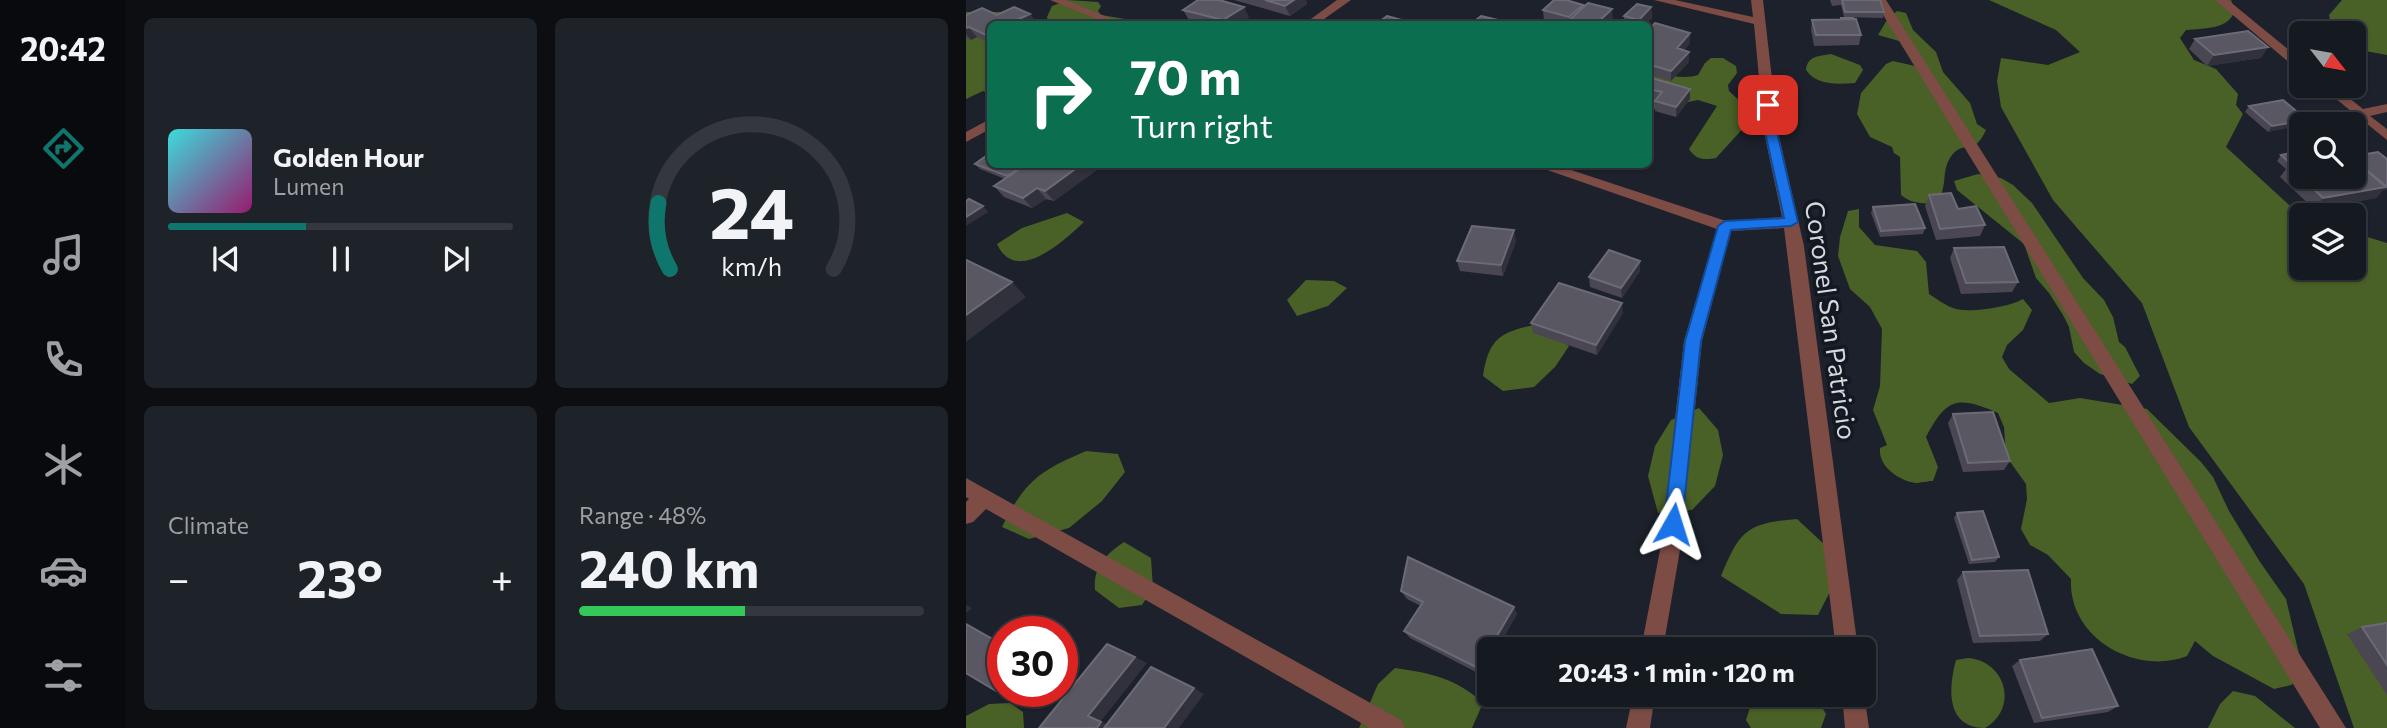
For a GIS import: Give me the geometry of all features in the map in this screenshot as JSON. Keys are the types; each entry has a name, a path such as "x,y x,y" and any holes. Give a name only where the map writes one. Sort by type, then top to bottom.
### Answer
{"street":[{"path":"1056,0 1110,21"},
{"path":"1314,21 1345,0"},
{"path":"1660,0 1760,22"},
{"name":"Coronel San Patricio","path":"1757,0 1771,132 1791,222 1845,637"},
{"path":"1881,0 2334,728"},
{"path":"2221,0 2289,55"},
{"path":"2341,98 2358,112"},
{"path":"2366,113 2387,108"},
{"path":"2366,119 2387,136"},
{"path":"966,138 987,125"},
{"path":"1549,168 1725,226 1791,222"},
{"path":"1654,637 1670,550 1693,341 1725,226"},
{"path":"966,515 976,492 1393,728"},
{"path":"1638,728 1642,707"},
{"path":"1854,707 1857,728"}],"green space":[{"path":"1068,0 1098,2 1101,15 1137,21 1048,21 1052,6"},
{"path":"1989,0 2231,0 2235,10 2232,17 2222,25 2186,30 2180,38 2194,60 2216,69 2238,94 2236,105 2243,114 2226,147 2289,205 2289,280 2366,280 2366,237 2387,243 2387,728 2354,728 2304,584 2189,427 2142,303 2053,200 2001,107 1997,81 2001,58 2048,65 2080,52 2056,30"},
{"path":"2342,0 2387,0 2387,55 2366,51 2366,21 2330,21 2329,15"},
{"path":"1897,11 1906,13 1913,30 1936,52 1943,72 1970,103 1977,124 1986,130 1973,146 1961,148 1952,155 1946,167 1943,190 1937,203 1918,203 1901,195 1900,157 1894,153 1892,147 1870,137 1857,114 1861,93 1886,64 1893,61 1915,66 1906,43 1878,35 1887,20"},
{"path":"966,12 1005,12 994,21 987,21 987,93 983,91 966,99"},
{"path":"1831,54 1860,65 1863,70 1855,83 1834,84 1822,81 1806,70 1811,59"},
{"path":"1711,58 1723,58 1736,66 1737,73 1728,85 1729,91 1742,103 1748,123 1716,158 1704,159 1694,155 1689,149 1717,106 1698,100 1652,109 1652,77 1698,75"},
{"path":"1978,174 2001,178 2032,203 2083,278 2104,300 2113,317 2119,342 2125,347 2140,376 2132,384 2100,374 2074,352 2069,327 2049,293 2036,278 2024,244 1957,190 1954,181"},
{"path":"1859,209 1859,227 1875,245 1917,251 1926,262 1929,294 1946,305 1959,310 1978,310 2009,305 2023,299 2032,310 2023,330 2007,345 2002,357 2009,369 2049,403 2080,398 2147,409 2201,462 2213,477 2229,511 2260,562 2286,599 2304,675 2291,685 2274,689 2213,656 2195,641 2187,656 2167,661 2147,661 2127,656 2093,635 2081,619 2073,600 2071,579 2048,555 2030,545 2021,529 2027,499 2026,484 2006,456 2004,427 1998,413 1973,404 1963,403 1947,407 1926,437 1938,467 1933,481 1915,483 1890,471 1880,455 1880,448 1887,445 1873,410 1880,386 1882,329 1870,307 1850,289 1838,256 1840,237 1848,211"},
{"path":"1067,213 1084,222 1041,255 1016,261 1005,256 997,244 1022,228"},
{"path":"1306,280 1334,281 1347,288 1328,306 1297,316 1287,300"},
{"path":"1538,324 1569,346 1555,367 1534,387 1503,391 1483,376 1489,353 1499,338 1515,330"},
{"path":"1699,408 1718,430 1723,455 1715,486 1692,510 1658,513 1648,476 1655,446 1671,420"},
{"path":"1086,451 1118,454 1125,472 1102,501 1069,528 1029,539 1002,527 1018,499 1035,479 1056,465"},
{"path":"1797,519 1826,546 1835,582 1818,615 1781,614 1721,576 1734,548 1747,532 1767,523"},
{"path":"1124,542 1151,558 1153,588 1142,605 1119,608 1095,590 1095,582 1102,562"},
{"path":"1968,658 1991,667 2004,687 2002,709 1996,719 1985,728 1963,721 1953,705 1951,694 1956,660"},
{"path":"1395,668 1420,672 1453,682 1477,698 1477,707 1481,707 1472,728 1359,728 1378,684"},
{"path":"2233,691 2255,696 2295,728 2208,728 2220,704"},
{"path":"987,705 1016,707 1023,712 1024,728 966,728 966,716"},
{"path":"1750,707 1822,707 1826,714 1821,728 1751,728 1746,720"}],"building":[{"path":"1198,0 1219,0 1244,7 1223,20 1183,10"},
{"path":"1265,0 1294,0 1285,6"},
{"path":"1554,0 1583,5 1569,17 1543,10"},
{"path":"1842,0 1880,0 1884,12 1845,12"},
{"path":"1588,3 1612,9 1599,21 1568,21"},
{"path":"1637,4 1651,7 1639,20 1624,16"},
{"path":"1014,7 1030,14 1015,21 987,21 986,35 966,28 966,15 982,8 997,15"},
{"path":"1387,16 1405,21 1380,21"},
{"path":"1481,16 1502,21 1475,21"},
{"path":"1856,19 1861,35 1816,35 1812,20"},
{"path":"1655,23 1690,33 1677,48 1689,52 1671,71 1652,65 1652,26"},
{"path":"2248,31 2268,47 2214,55 2195,39"},
{"path":"1652,78 1690,89 1676,107 1655,101 1662,92 1652,90"},
{"path":"2283,100 2297,112 2289,112 2289,123 2272,126 2249,106"},
{"path":"2378,152 2387,159 2387,185 2366,170 2366,154"},
{"path":"2289,153 2289,162 2281,155"},
{"path":"987,155 987,168 1020,168 1007,176 975,164"},
{"path":"1021,168 1077,168 1045,191 1037,188 1023,198 994,186"},
{"path":"2366,170 2386,187 2323,198 2313,189 2366,189"},
{"path":"1951,193 1958,209 1976,206 1985,225 1940,229 1929,195"},
{"path":"969,199 983,206 966,217 966,201"},
{"path":"1915,204 1925,228 1881,231 1873,207"},
{"path":"1472,226 1514,230 1501,265 1457,261"},
{"path":"2004,247 2018,282 1966,283 1954,248"},
{"path":"1609,250 1640,261 1621,288 1589,277"},
{"path":"966,260 1012,282 966,315"},
{"path":"1559,283 1622,303 1596,345 1531,323"},
{"path":"1993,412 2010,461 1968,463 1953,414"},
{"path":"1983,511 1999,557 1972,560 1957,513"},
{"path":"1408,557 1514,607 1496,637 1477,637 1477,668 1404,631 1423,602 1401,591"},
{"path":"2028,570 2048,634 1980,636 1963,572"},
{"path":"2387,623 2387,665 2362,627"},
{"path":"966,624 987,636 987,686 966,673"},
{"path":"1107,644 1135,657 1088,716 1101,722 1097,728 1039,728 1056,707 1078,707 1078,680"},
{"path":"2092,649 2118,706 2042,718 2020,660"},
{"path":"1151,667 1194,688 1164,728 1104,728"}],"route":[{"path":"1673,524 1693,341 1725,226 1791,222 1771,132 1768,105"}]}
